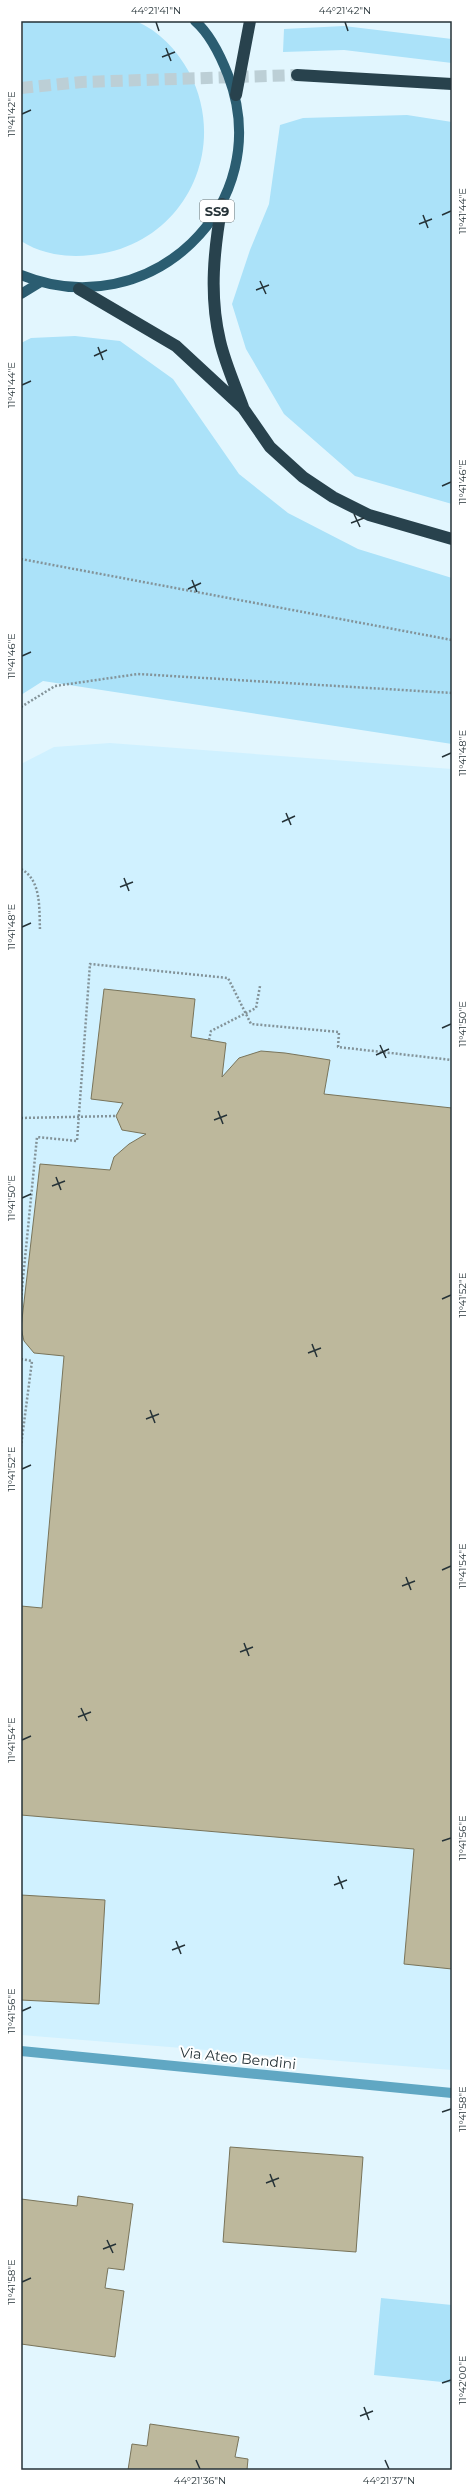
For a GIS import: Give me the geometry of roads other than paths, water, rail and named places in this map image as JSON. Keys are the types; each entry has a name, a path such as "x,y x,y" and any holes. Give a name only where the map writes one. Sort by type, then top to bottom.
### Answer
{"highway":[{"path":"236,95 250,21"},
{"path":"297,75 452,84"},
{"path":"222,204 215,246 213,292 220,340 243,408"},
{"path":"79,289 176,346 243,408 270,447 303,477 334,497 369,514 452,539"}],"main road":[{"name":"SS9","path":"21,275 39,283 79,289 113,286 147,275 177,257 197,238 222,204 232,178 238,151 239,123 236,95 221,56 195,21"},
{"path":"21,294 39,283"}],"street":[{"name":"Via Ateo Bendini","path":"21,2051 452,2093"}],"tunnel":[{"path":"21,88 82,82 297,75"}]}
